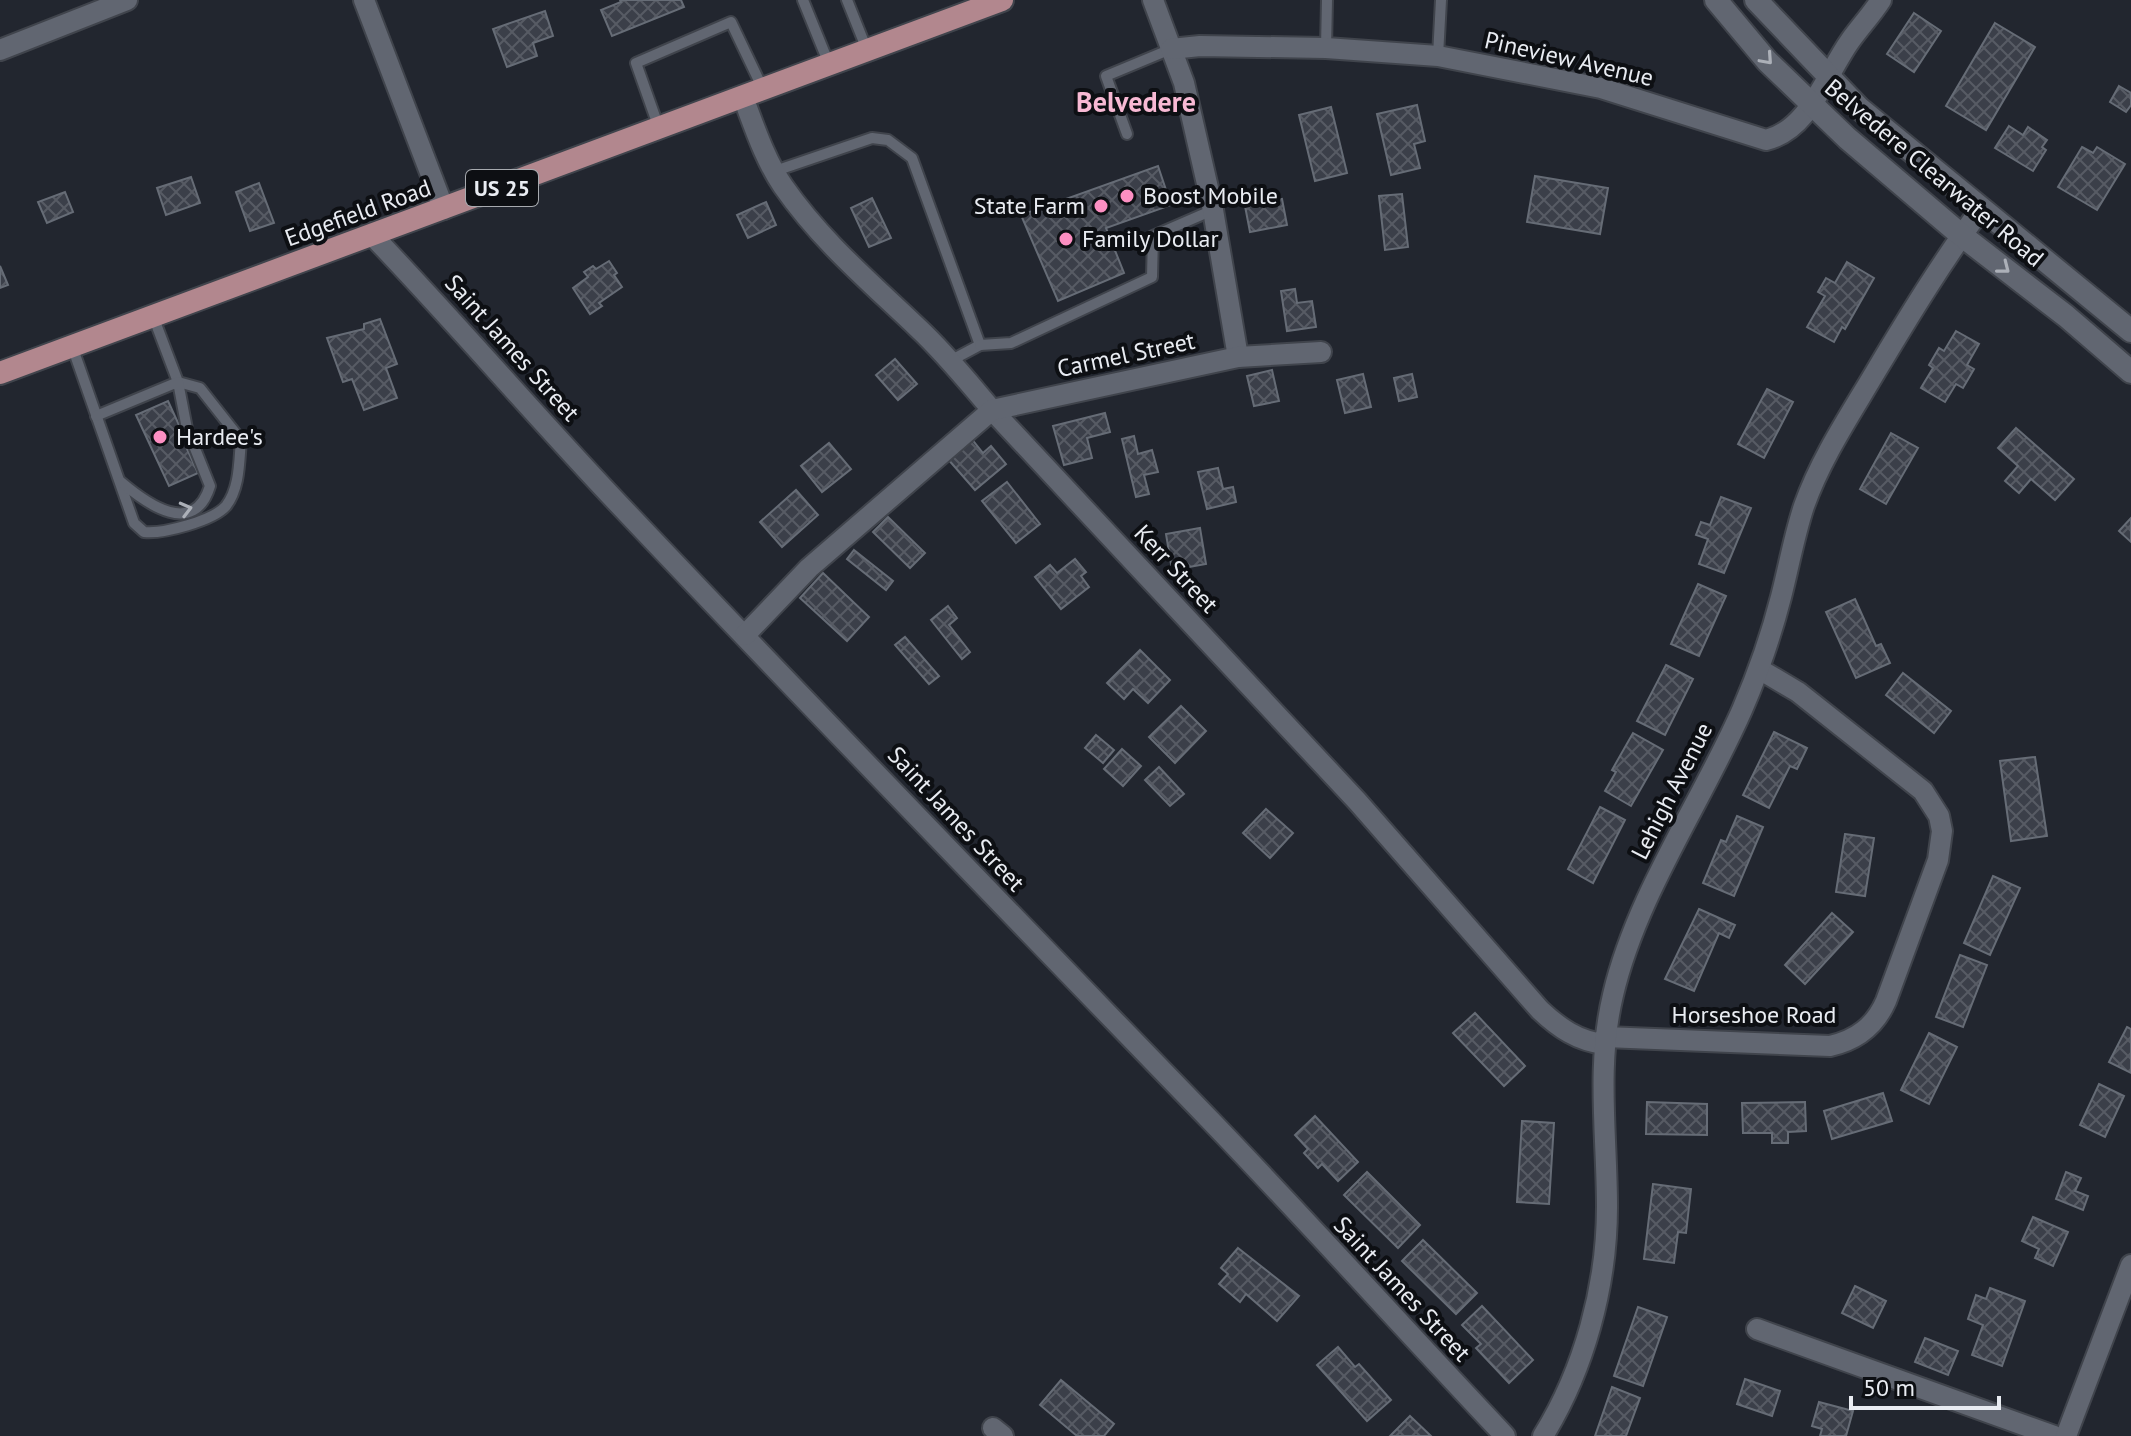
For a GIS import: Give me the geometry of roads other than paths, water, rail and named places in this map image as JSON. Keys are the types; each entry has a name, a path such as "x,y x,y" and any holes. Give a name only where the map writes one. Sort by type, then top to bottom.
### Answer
{"main road":[{"name":"Edgefield Road","path":"0,373 1002,0"},
{"name":"Belvedere Clearwater Road","path":"1716,0 1767,61 1811,104 1961,235 2066,316 2131,372"},
{"name":"Belvedere Clearwater Road","path":"1756,0 1869,117 2131,331"}],"street":[{"path":"0,50 127,0"},
{"path":"364,0 444,209"},
{"path":"1153,0 1184,83 1213,210 1238,357"},
{"name":"Pineview Avenue","path":"1171,49 1200,46 1326,48 1438,56 1601,88 1766,140 1779,137 1794,125 1881,0"},
{"name":"Kerr Street","path":"753,93 775,171 837,253 950,361 992,410 1357,801 1540,1010 1568,1033 1589,1042 1605,1040"},
{"name":"Lehigh Avenue","path":"1543,1436 1568,1389 1600,1283 1607,1209 1602,1086 1605,1040 1622,965 1655,883 1741,713 1759,669 1782,595 1794,539 1817,474 1877,369 1961,235 1981,209"},
{"name":"Saint James Street","path":"372,235 456,322 630,517 1037,944 1213,1123 1505,1436"},
{"name":"Carmel Street","path":"745,635 809,568 992,410 1238,357 1321,352"},
{"name":"Horseshoe Road","path":"1605,1040 1830,1046 1859,1036 1880,1014 1886,1001 1938,860 1942,846 1939,816 1923,791 1798,692 1759,669"},
{"path":"2066,1436 2131,1265"},
{"path":"1757,1329 2054,1436"}],"lane":[{"path":"803,0 829,64"},
{"path":"847,0 867,50"},
{"path":"1326,48 1327,0"},
{"path":"1438,56 1441,0"},
{"path":"660,129 636,63 731,22 753,93"},
{"path":"1127,134 1106,76 1171,49"},
{"path":"775,171 872,138 888,140 912,158 980,345"},
{"path":"950,361 980,345 1011,343 1152,277 1153,236 1213,210"},
{"path":"153,316 178,382 188,434"},
{"path":"72,346 96,416 134,523 144,532 153,533 193,524 225,508 238,479 241,440 200,388 178,382 96,416"},
{"path":"119,481 161,511 180,514 194,509 205,502 210,486 194,446"}],"place":[{"name":"Boost Mobile","path":"1127,196"},
{"name":"State Farm","path":"1101,206"},
{"name":"Family Dollar","path":"1066,239"},
{"name":"Hardee's","path":"160,437"}],"district":[{"name":"Belvedere","path":"1136,102"}]}
